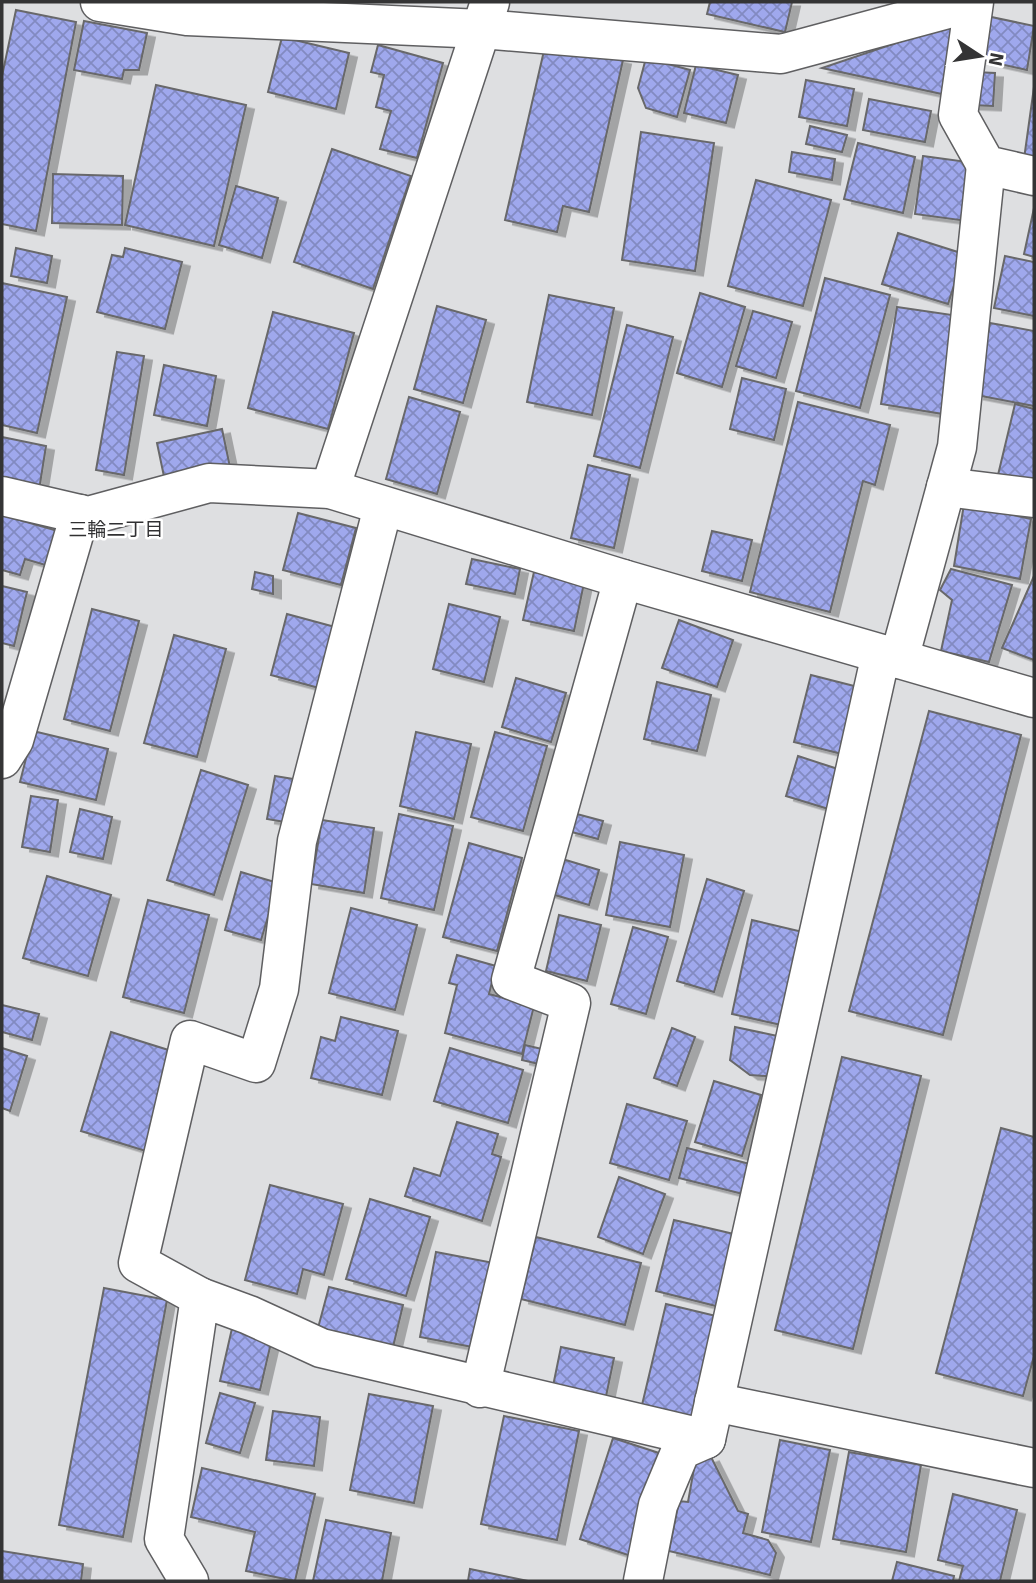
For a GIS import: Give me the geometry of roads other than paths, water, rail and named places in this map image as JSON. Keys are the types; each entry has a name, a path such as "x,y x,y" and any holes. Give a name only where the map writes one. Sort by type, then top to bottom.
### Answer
{"street":[{"path":"100,2 187,16 486,15 781,54 974,2 958,114 986,165 957,447 890,657 706,1439"},
{"path":"330,489 486,15"},
{"path":"986,165 1034,176"},
{"path":"2,496 88,516 209,483 330,489 383,508 622,579 1034,698"},
{"path":"946,486 1034,498"},
{"path":"383,508 297,841 279,989 256,1063 190,1040 138,1263 201,1297 249,1315 321,1348 480,1388 706,1439"},
{"path":"2,759 14,740 80,514"},
{"path":"480,1388 571,1003 510,979 622,579"},
{"path":"189,1581 164,1539 201,1297"},
{"path":"714,1402 1034,1468"},
{"path":"643,1581 658,1505 681,1450 706,1439"}],"district":[{"name":"三輪二丁目","path":"116,530"}]}
